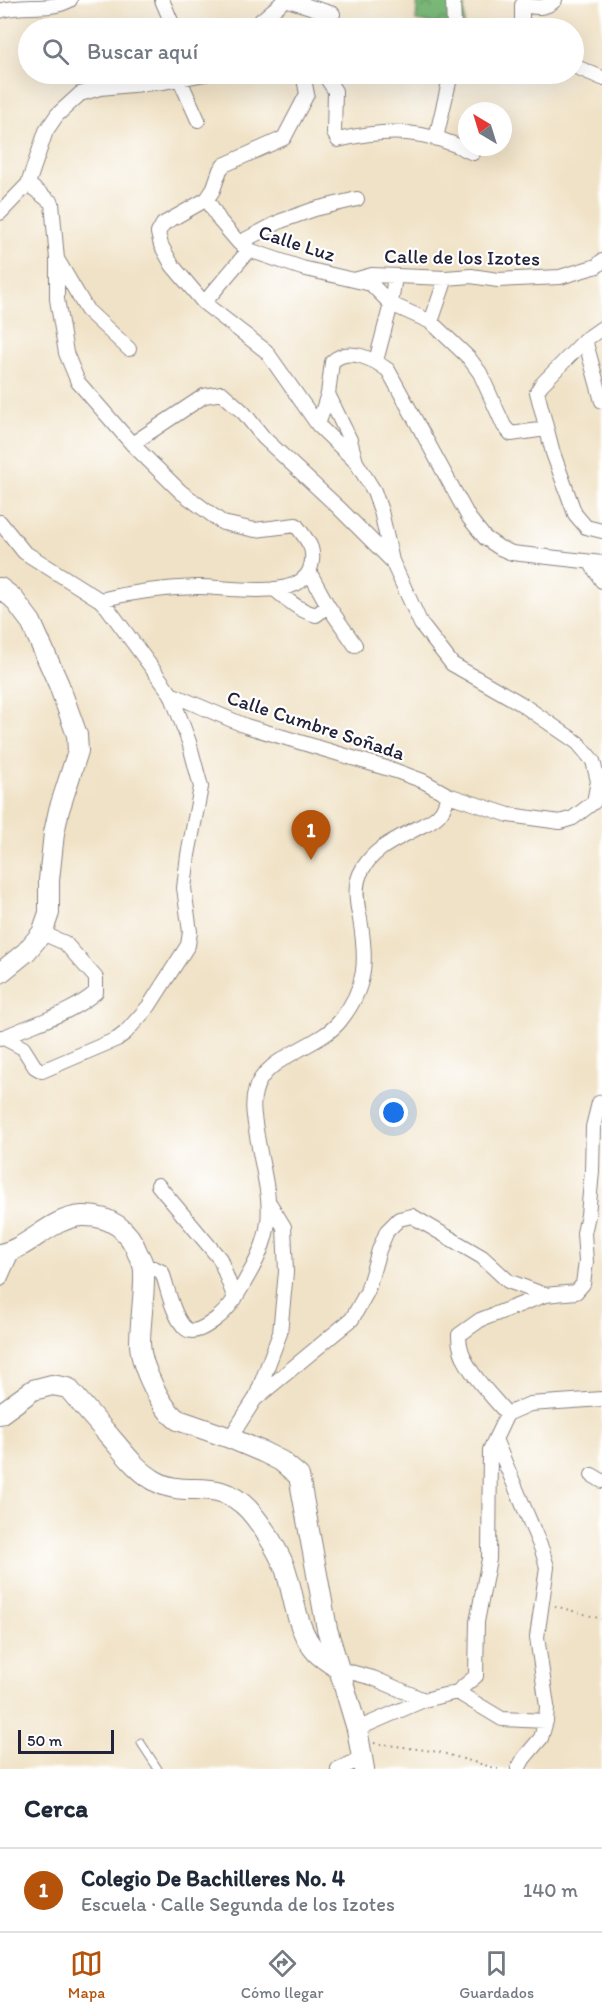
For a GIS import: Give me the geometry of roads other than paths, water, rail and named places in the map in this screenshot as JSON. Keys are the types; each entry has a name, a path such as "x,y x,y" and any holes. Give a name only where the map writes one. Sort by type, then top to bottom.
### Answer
{"main road":[{"path":"0,588 13,598 31,622 59,685 77,735 78,751 54,833 49,880 49,913 42,933 26,952 0,973"},
{"path":"6,1253 58,1222 82,1216 105,1220 122,1227 134,1244 144,1269 140,1347 152,1386 171,1416 200,1429 230,1438 281,1461 299,1476 327,1629 361,1749"},
{"path":"0,1414 33,1390 52,1385 68,1388 135,1466 153,1480 171,1488 220,1490 238,1500 250,1511 278,1553 285,1569 297,1618 308,1641 318,1654 339,1669"}],"street":[{"path":"0,11 24,6 53,7 70,0"},
{"path":"162,0 170,18"},
{"path":"264,18 286,0 329,12 324,18"},
{"path":"453,0 454,18"},
{"path":"522,18 522,5 542,8 549,6 555,0"},
{"path":"584,71 602,78"},
{"path":"0,213 28,184 46,131 57,115 80,94 100,87 126,84"},
{"path":"187,84 198,120"},
{"path":"305,84 307,94 284,138 224,165 207,199 163,224 158,233 161,245 172,265 204,303 266,351 318,425 356,462 374,490 392,561"},
{"path":"330,84 335,92 334,133 338,140 387,131 418,133 458,145"},
{"path":"436,138 449,84"},
{"path":"28,184 52,203 57,259 57,299 66,353 78,382 132,444 181,492 223,523 255,530 297,525 314,557 310,573 294,586 274,589 188,588 136,591 100,600"},
{"name":"Calle Luz","path":"207,199 220,220 244,247 302,268 371,284 391,304 431,322 469,358 480,373 511,434 546,429"},
{"path":"204,303 244,247 281,221 315,209 357,199"},
{"path":"57,259 87,310 129,349"},
{"name":"Calle de los Izotes","path":"354,280 372,274 446,278 471,276 521,280 560,277 597,266 602,261"},
{"path":"376,361 391,304 395,276"},
{"path":"431,322 446,278"},
{"path":"602,328 585,340 541,385 537,392 546,429 575,514 586,527 602,531"},
{"path":"585,340 601,396"},
{"path":"318,425 328,394 332,362 344,355 360,356 376,361 388,370 453,492 485,538 512,553 596,562 602,581"},
{"path":"132,444 204,396 222,393 244,413 264,438 392,561"},
{"path":"328,394 344,426 356,462"},
{"name":"Calle Cumbre Soñada","path":"0,522 24,552 100,600 171,694 189,742 201,787 184,888 190,932 188,945 149,1006 117,1039 42,1071 35,1068 23,1048 1,1038"},
{"name":"Calle Cumbre Soñada","path":"171,694 246,726 396,771 423,781 448,795 509,815 560,822 573,818 594,802 598,781 593,761 578,743 520,703 452,664 421,624 392,561"},
{"path":"310,573 328,606 355,645"},
{"path":"274,589 299,609 309,613 316,615 328,606"},
{"path":"144,1269 154,1268 162,1272 174,1306 184,1327 188,1330 207,1326 222,1315 235,1299 261,1254 269,1229 270,1204 254,1119 253,1097 257,1082 287,1056 319,1038 339,1022 363,977 365,955 356,898 360,874 377,850 434,820 442,812 448,795"},
{"name":"Calle Cumbre Soñada","path":"1,1038 61,1016 82,1004 96,992 96,978 65,943 42,933"},
{"path":"507,1414 467,1364 459,1346 459,1335 480,1320 545,1295 576,1292 583,1284 586,1262 584,1233 591,1182 593,1127 599,1103 602,1102"},
{"path":"158,1185 220,1259 235,1299"},
{"path":"230,1438 255,1399 280,1333 286,1272 284,1227 270,1204"},
{"path":"255,1399 352,1319 367,1292 387,1231 399,1219 412,1216 482,1257 508,1281 545,1295"},
{"path":"0,1279 6,1253"},
{"path":"338,1769 424,1700 457,1692 476,1676 477,1622 489,1559 490,1450 507,1414 530,1404 602,1400"},
{"path":"495,1439 547,1567 537,1637 546,1695 546,1721 541,1738 518,1769"},
{"path":"339,1669 373,1678 424,1700"},
{"path":"457,1692 502,1719 546,1721"}],"lane":[{"path":"141,1743 158,1769"}],"place":[{"name":"Colegio De Bachilleres No. 4","path":"311,860"}]}
